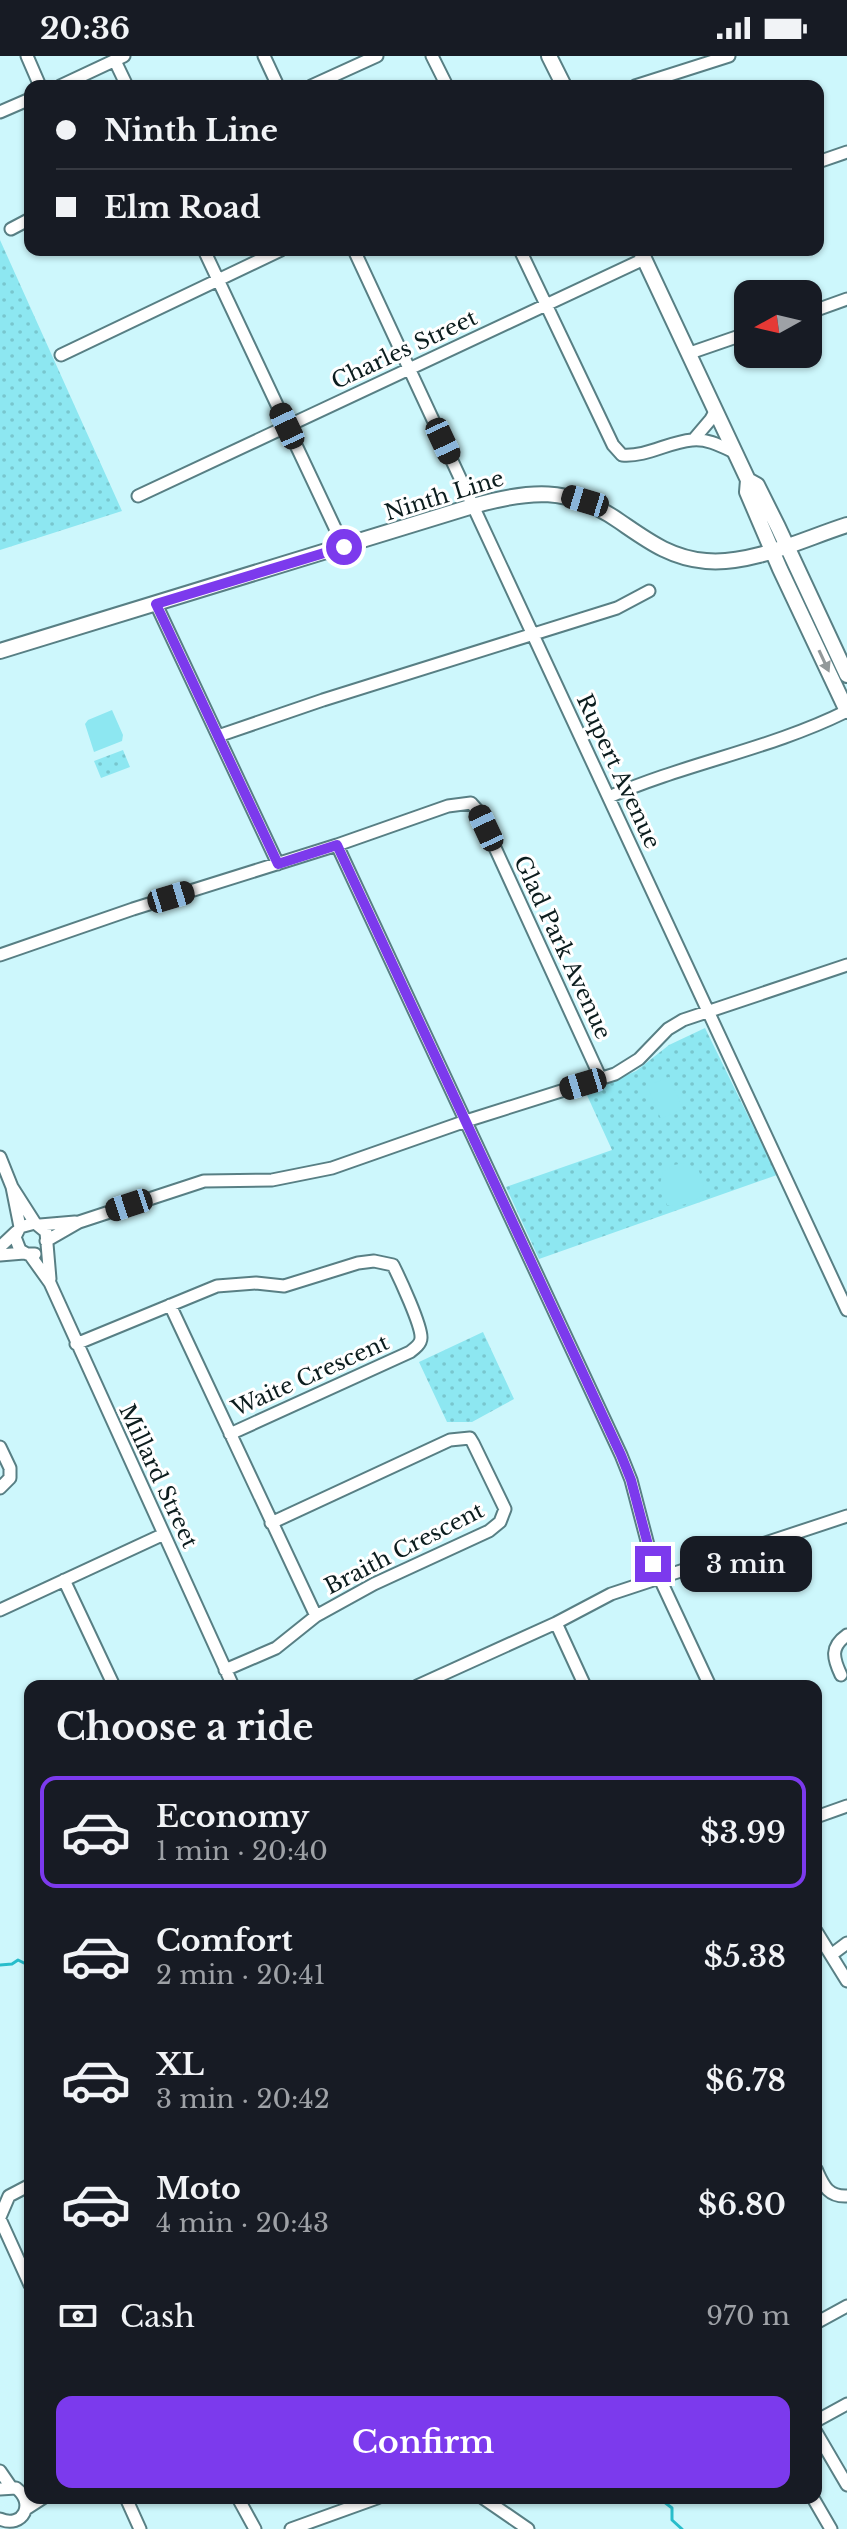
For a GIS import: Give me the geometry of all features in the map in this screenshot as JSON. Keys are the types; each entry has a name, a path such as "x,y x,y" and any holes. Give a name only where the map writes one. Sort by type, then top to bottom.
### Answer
{"main road":[{"path":"549,56 561,80"},
{"path":"643,256 736,453 748,480 747,492 847,711"},
{"path":"748,480 757,485 787,544 847,675"},
{"name":"Ninth Line","path":"0,651 473,506 532,493 562,494 585,501 670,554 706,561 733,560 847,525"}],"street":[{"path":"27,56 37,80"},
{"path":"264,56 275,80"},
{"path":"324,80 377,56"},
{"path":"432,56 444,80"},
{"path":"654,80 729,56"},
{"path":"73,80 119,58 125,80"},
{"path":"0,112 24,102"},
{"path":"824,160 847,152"},
{"path":"11,229 24,222"},
{"path":"207,256 344,547"},
{"path":"61,355 268,256"},
{"name":"Rupert Avenue","path":"357,256 847,1310"},
{"path":"523,256 613,445 622,455 634,456 694,439 736,453"},
{"name":"Charles Street","path":"138,496 545,305 638,256"},
{"path":"822,308 847,299"},
{"path":"690,353 734,338"},
{"path":"694,439 716,410"},
{"path":"218,736 478,651 534,636 617,608 649,591"},
{"path":"156,604 278,864"},
{"path":"609,797 636,785 801,732 847,711"},
{"name":"Glad Park Avenue","path":"0,955 448,806 471,803 483,820 601,1079"},
{"path":"337,845 621,1455 659,1577 707,1680"},
{"path":"0,1255 40,1252 46,1243 79,1222 204,1181 272,1180 332,1168 466,1121 601,1079 639,1059 668,1029 683,1020 847,965"},
{"path":"0,1157 12,1187 46,1232 46,1243"},
{"path":"12,1187 18,1229 17,1246 27,1254"},
{"path":"0,1247 18,1229 38,1224 79,1222"},
{"name":"Millard Street","path":"46,1243 50,1283"},
{"name":"Millard Street","path":"27,1254 50,1283 230,1680"},
{"name":"Waite Crescent","path":"76,1344 217,1286 256,1283 284,1286 366,1262 393,1265 418,1325 421,1337 418,1346 230,1434"},
{"path":"170,1305 316,1616"},
{"name":"Braith Crescent","path":"225,1670 276,1648 316,1616 374,1584 489,1531 500,1522 505,1509 470,1438 450,1440 271,1523"},
{"path":"0,1447 10,1468 10,1478 0,1488"},
{"path":"430,1680 556,1623 611,1594 847,1516"},
{"path":"0,1610 164,1534"},
{"path":"64,1580 111,1680"},
{"path":"556,1623 582,1680"},
{"path":"841,1675 833,1658 836,1645 847,1635"},
{"path":"822,1815 847,1806"},
{"path":"822,1941 847,1981"},
{"path":"831,1955 847,1943"},
{"path":"822,2180 835,2196 847,2196"},
{"path":"24,2188 9,2196 0,2218 24,2272"},
{"path":"822,2318 847,2306"},
{"path":"822,2418 847,2404"},
{"path":"822,2442 847,2485"},
{"path":"0,2471 15,2489"},
{"path":"26,2504 28,2529"},
{"path":"6,2524 17,2520 35,2504"},
{"path":"129,2504 140,2529"},
{"path":"241,2504 255,2529"},
{"path":"291,2529 361,2504"},
{"path":"490,2504 513,2525 528,2529"},
{"path":"816,2504 831,2529"},
{"path":"333,2515 338,2529"}],"shaded area":[{"path":"0,240 122,511 0,550"},
{"path":"112,710 123,735 122,741 94,752 85,724"},
{"path":"123,750 130,767 101,778 94,761"},
{"path":"705,1028 777,1175 539,1259 506,1187 612,1150 586,1093 636,1071 669,1045"},
{"path":"669,1077 683,1109 661,1119 647,1086"},
{"path":"685,1163 698,1169 703,1181 702,1194 686,1204 667,1205 660,1184 663,1172"},
{"path":"483,1332 514,1399 472,1422 447,1422 419,1362"}],"waterway":[{"path":"0,1965 18,1960 24,1963"},
{"path":"667,2504 672,2508 672,2520 682,2529"}],"route":[{"path":"344,547 156,604 278,864 337,845 621,1455 631,1480 653,1564"}]}
